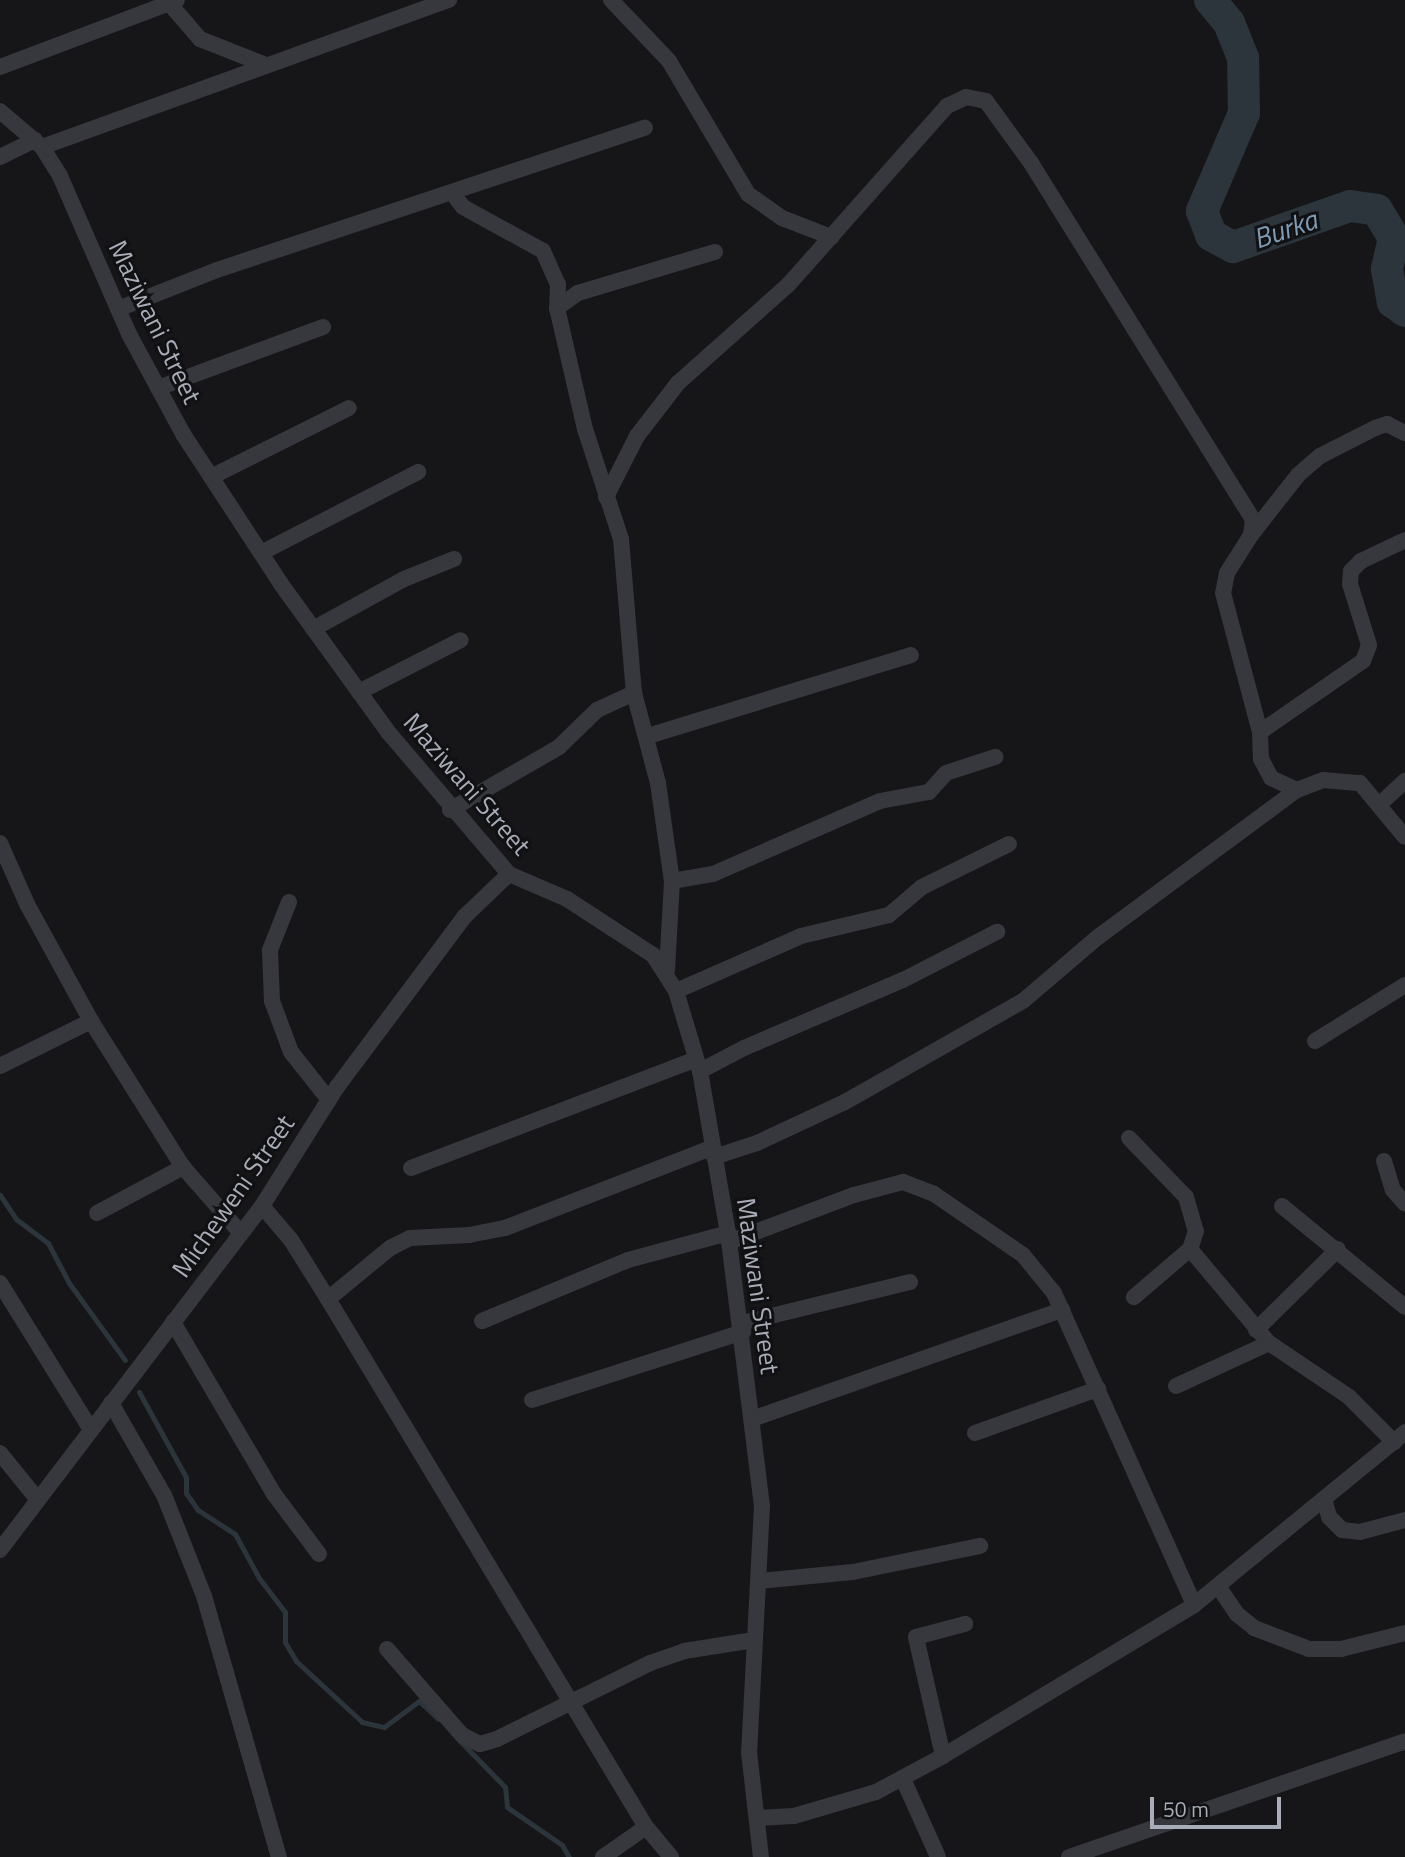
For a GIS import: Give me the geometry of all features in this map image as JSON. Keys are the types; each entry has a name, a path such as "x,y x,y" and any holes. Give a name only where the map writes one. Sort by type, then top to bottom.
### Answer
{"street":[{"path":"0,157 449,0"},
{"path":"611,0 668,61 748,194 782,218 831,237"},
{"path":"0,68 173,1 200,39 263,64"},
{"path":"606,496 637,436 678,383 750,322 831,237 947,106 966,97 986,101 1031,163 1235,484 1253,519 1251,535"},
{"name":"Maziwani Street","path":"0,111 39,144 60,176 118,309 158,388 211,477 261,553 359,692 450,810 509,874 567,899 653,955 667,971 676,991 698,1065 729,1238 743,1327 762,1506 749,1752 761,1857"},
{"path":"118,309 217,270 453,194 645,128"},
{"path":"453,194 463,207 543,251 558,284 557,308 584,429 621,539 634,693 648,736 672,881 667,971"},
{"path":"557,308 578,293 715,252"},
{"path":"158,388 323,327"},
{"path":"211,477 349,408"},
{"path":"1297,790 1271,778 1261,759 1260,732 1223,593 1227,573 1251,535 1298,474 1321,456 1375,428 1387,425 1405,433"},
{"path":"261,553 418,472"},
{"path":"1260,732 1363,661 1369,645 1350,584 1351,571 1361,561 1405,540"},
{"path":"313,629 404,579 454,559"},
{"path":"359,692 461,639"},
{"path":"648,736 911,655"},
{"path":"450,810 559,747 597,710 634,693"},
{"path":"672,881 713,873 880,801 929,792 946,773 995,757"},
{"path":"328,1299 390,1248 411,1238 469,1235 505,1227 712,1152 757,1143 845,1102 1023,1001 1098,937 1297,790 1341,778 1360,783 1405,837"},
{"path":"1380,804 1405,780"},
{"path":"0,843 27,904 91,1021 183,1167 240,1232"},
{"path":"676,991 801,936 889,915 922,887 1009,844"},
{"name":"Micheweni Street","path":"0,1550 262,1206 329,1100 464,916 509,874"},
{"path":"289,902 270,950 272,1001 291,1052 329,1100"},
{"path":"411,1168 744,1048 903,980 997,932"},
{"path":"1315,1041 1405,985"},
{"path":"0,1066 91,1021"},
{"path":"1129,1138 1186,1198 1196,1231 1190,1249 1134,1297"},
{"path":"1384,1161 1393,1190 1405,1204"},
{"path":"97,1213 183,1167"},
{"path":"482,1321 628,1260 729,1238 854,1195 903,1182 934,1194 1023,1255 1054,1293 1194,1605"},
{"path":"262,1206 291,1240 646,1827 671,1857"},
{"path":"1282,1206 1338,1249 1405,1307"},
{"path":"755,1810 794,1816 904,1779 1194,1605 1399,1437 1349,1396 1269,1343 1190,1249"},
{"path":"1256,1330 1338,1249"},
{"path":"532,1400 743,1327 910,1282"},
{"path":"0,1283 91,1430"},
{"path":"752,1419 1062,1310"},
{"path":"173,1322 274,1494 319,1554"},
{"path":"1176,1386 1269,1343"},
{"path":"975,1433 1098,1389"},
{"path":"111,1403 164,1495 204,1596 279,1857"},
{"path":"0,1452 38,1500"},
{"path":"1324,1499 1329,1517 1342,1530 1360,1532 1405,1520"},
{"path":"760,1580 853,1572 980,1546"},
{"path":"1218,1586 1237,1614 1254,1628 1309,1649 1340,1649 1405,1633"},
{"path":"943,1756 916,1637 965,1624"},
{"path":"387,1649 462,1735 474,1742 497,1739 569,1700 667,1656 754,1640"},
{"path":"1069,1857 1405,1741"},
{"path":"904,1779 938,1857"},
{"path":"603,1857 646,1827"}],"waterway":[{"name":"Burka","path":"1210,0 1229,23 1243,58 1244,113 1202,211 1211,235 1233,247 1350,206 1377,210 1394,238 1387,269 1393,302 1405,311"},
{"path":"0,1195 16,1219 48,1243 69,1283 125,1360"},
{"path":"139,1392 186,1477 186,1493 198,1510 235,1534 259,1578 285,1612 285,1642 296,1661 362,1722 384,1727 419,1701 438,1719"},
{"path":"460,1741 505,1787 507,1807 562,1845 569,1857"}]}
